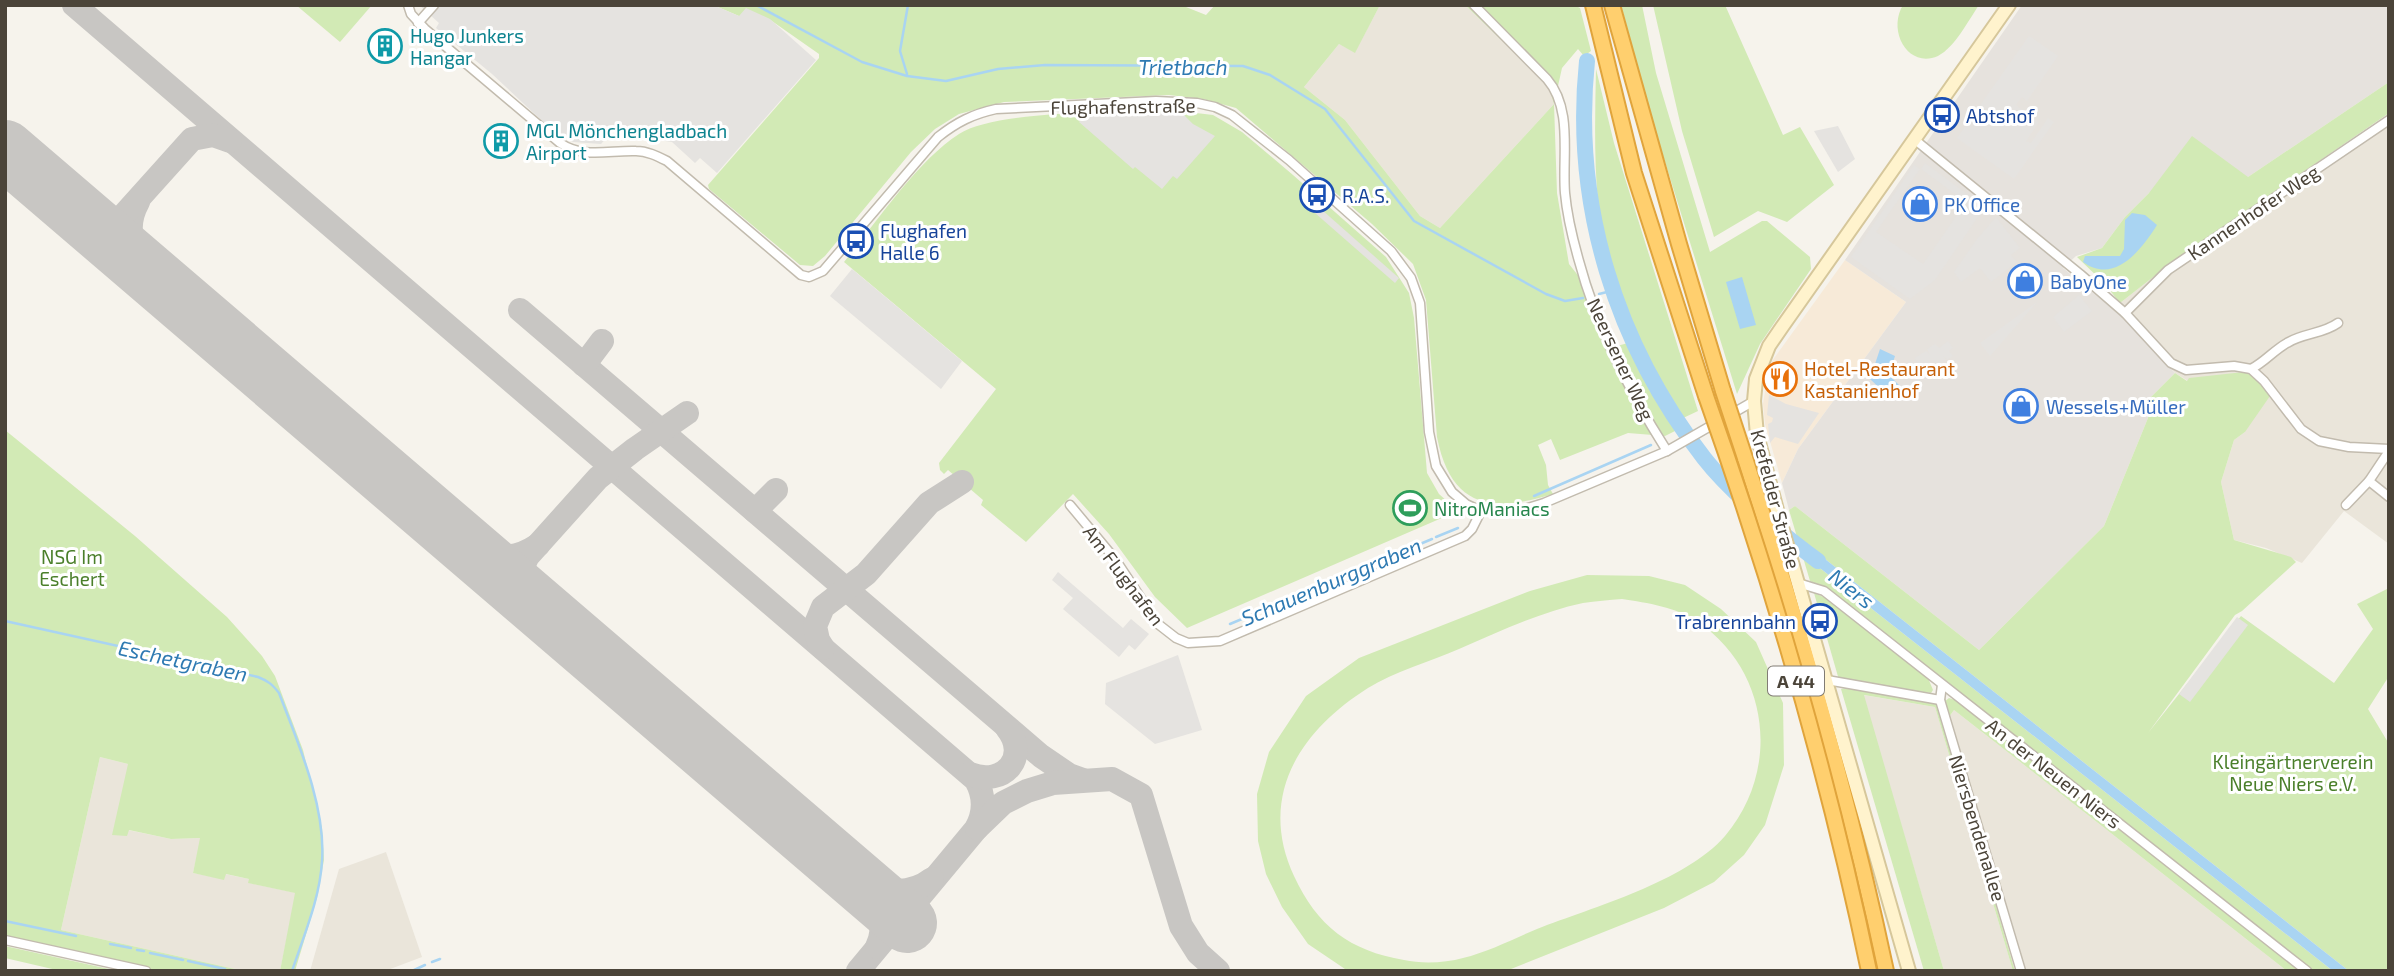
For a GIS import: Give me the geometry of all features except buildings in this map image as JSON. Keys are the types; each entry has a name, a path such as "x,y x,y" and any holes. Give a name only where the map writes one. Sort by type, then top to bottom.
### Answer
{"highway":[{"name":"A 44","path":"1593,5 1634,173 1729,461 1797,682 1839,839 1869,971"},
{"name":"A 44","path":"1612,5 1679,244 1829,733 1886,971"}],"street":[{"name":"Flughafenstraße","path":"408,5 418,23 568,148 583,153 642,152 667,161 795,270 809,277 823,271 938,137 957,122 976,114 996,109 1156,101 1197,103 1215,107 1247,126 1328,194 1391,251 1411,278 1420,303 1429,432 1436,466 1452,492 1481,510 1515,512 1544,503 1667,451 1754,401"},
{"path":"418,23 434,5"},
{"name":"Neersener Weg","path":"1474,5 1548,79 1557,92 1563,121 1565,195 1579,260 1596,315 1667,451"},
{"name":"Krefelder Straße","path":"1909,971 1777,510 1758,435 1754,401 1756,379 1769,346 2009,5"},
{"name":"Kannenhofer Weg","path":"2125,313 2178,263 2389,120"},
{"path":"1914,139 2125,313 2171,363 2186,370 2234,366 2251,369 2264,381 2301,429 2319,441 2349,447 2389,450 2369,481 2346,505"},
{"path":"2251,369 2287,342 2313,332 2327,331 2338,323"},
{"path":"2369,481 2389,497"},
{"name":"Am Flughafen","path":"1070,505 1115,559 1158,624 1176,638 1188,643 1220,642 1465,536 1472,529 1481,510"},
{"name":"An der Neuen Niers","path":"1798,583 1824,591 2306,971"},
{"path":"1827,680 1940,700"},
{"name":"Niersbendenallee","path":"1942,685 1940,700 2021,971"},
{"path":"5,940 146,971"}],"shaded area":[{"path":"419,5 713,5 739,16 746,8 770,19 816,60 717,173 700,158 695,163 672,142 638,137 620,123 601,144 573,142 555,133 492,74 436,28 439,23"},
{"path":"1380,5 1465,5 1548,85 1554,104 1440,228 1420,216 1345,120 1304,87 1339,44 1355,52"},
{"path":"2022,5 2389,5 2389,82 2248,177 2149,193 2125,217 2102,248 2076,256 2063,268 2121,316 2175,373 2151,397 2148,418 2104,526 1979,650 1795,506 1789,510 1782,483 1798,449 1906,302 1845,260"},
{"path":"2029,36 2058,56 2027,101 2022,97 2016,105 2026,113 2031,106 2038,111 2033,118 2039,122 2026,141 2031,143 2048,118 2054,122 2014,179 1957,138"},
{"path":"1181,112 1193,124 1215,136 1177,179 1173,176 1162,189 1135,167 1133,169 1079,122 1087,114"},
{"path":"2389,114 2389,544 2344,511 2302,563 2266,548 2234,540 2221,482 2234,440 2245,432 2188,381 2175,373 2120,303 2175,260"},
{"path":"1838,126 1855,159 1838,172 1814,131"},
{"path":"1925,163 1967,194 1981,206 1979,209 1982,211 1935,280 1910,299 1851,257 1914,165 1920,169 1876,232 1923,264 1966,202 1921,169"},
{"path":"1304,194 1399,278 1395,283 1299,199"},
{"path":"1996,217 2020,248 2011,255 2017,262 1991,282 1980,268 1961,282 1954,272"},
{"path":"1845,260 1906,302 1798,449 1782,483 1765,424 1763,404 1768,372 1772,361"},
{"path":"852,269 962,361 941,389 830,296"},
{"path":"2079,295 2092,311 2064,332 2053,317"},
{"path":"2037,302 1990,356 1980,343"},
{"path":"1948,341 1953,348 1949,351 1953,356 1947,360 1943,355 1946,361 1938,367 1932,363 1935,369 1927,375 1923,370 1925,376 1916,383 1904,366 1912,361 1915,365 1918,363 1915,358 1926,351 1930,355 1927,349 1935,344 1939,348"},
{"path":"1769,395 1786,404 1819,413 1798,444 1775,437 1770,443 1768,424 1773,418 1767,415"},
{"path":"1058,572 1123,628 1131,619 1149,634 1135,650 1129,645 1119,657 1063,609 1073,598 1052,580"},
{"path":"2237,617 2248,625 2190,702 2179,694"},
{"path":"1178,655 1202,730 1155,744 1105,704 1106,683"},
{"path":"1863,695 1935,707 2013,971 1944,971"},
{"path":"1954,710 2287,971 2024,971 1949,717"},
{"path":"100,757 128,764 128,830 171,839 201,838 193,873 224,879 225,874 249,879 249,883 296,893 280,971 244,971 61,930"},
{"path":"386,852 422,957 385,971 310,971 339,869"}],"green space":[{"path":"296,5 372,5 340,42"},
{"path":"713,5 1181,5 1206,15 1215,5 1380,5 1355,53 1339,44 1304,87 1345,120 1420,216 1440,228 1554,104 1557,193 1569,264 1584,283 1587,294 1596,296 1617,346 1628,343 1681,428 1665,436 1628,433 1560,460 1551,439 1538,445 1546,465 1548,485 1553,494 1511,503 1493,503 1477,499 1464,491 1452,479 1443,461 1437,437 1426,300 1413,264 1372,224 1236,108 1203,99 1169,95 1004,102 959,114 935,129 911,152 825,256 813,266 800,265 709,189 708,185 819,58 819,54 769,19 739,16"},
{"path":"1465,5 1574,5 1580,8 1591,51 1584,56 1578,49 1562,68 1554,104 1548,85"},
{"path":"1621,5 1642,5 1656,73 1710,252 1762,221 1767,221 1810,257 1811,269 1760,344 1737,394 1653,123"},
{"path":"1653,5 1725,5 1783,135 1800,127 1834,185 1787,222 1758,211 1714,237 1682,131"},
{"path":"1903,5 1979,5 1950,46 1938,56 1927,59 1910,52 1899,36 1899,15"},
{"path":"1596,69 1614,143 1698,411 1681,419 1652,370 1627,316 1602,231 1595,136"},
{"path":"2389,82 2389,113 2175,260 2120,303 2077,257 2102,248 2125,217 2149,193 2192,136 2248,177"},
{"path":"1171,110 1213,115 1242,132 1386,257 1409,293 1414,318 1427,473 1439,494 1458,511 1187,628 1155,597 1109,534 1073,494 1026,542 981,505 983,500 948,470 944,474 940,470 939,463 996,389 844,262 913,176 959,134 977,126 1030,116"},
{"name":"Kleingärtnerverein Neue Niers e.V.","path":"2244,372 2256,377 2270,396 2245,432 2234,440 2221,482 2234,540 2291,557 2296,562 2235,615 2148,733 2241,616 2334,683 2373,629 2357,604 2389,588 2389,676 2368,709 2389,744 2389,971 2349,971 1797,537 1789,510 1795,506 1979,650 2104,526 2148,418 2151,397 2175,373 2187,381 2189,378"},
{"name":"NSG Im Eschert","path":"5,430 135,536 227,617 262,656 275,676 303,750 322,828 324,860 317,898 295,971 280,971 295,893 248,883 249,879 226,874 224,880 193,873 200,838 171,839 129,830 127,836 112,835 128,764 100,757 61,930 244,971 156,971 5,937"},
{"path":"1802,554 2333,971 2311,971 1826,589 1810,581"},
{"path":"1587,575 1649,576 1685,585 1721,609 1756,642 1783,703 1784,765 1765,825 1744,855 1714,882 1664,908 1506,971 1345,969 1308,944 1282,907 1266,874 1258,841 1257,794 1269,752 1306,696 1359,658 1530,591","holes":["1622,599 1671,609 1698,622 1722,643 1740,667 1753,694 1759,723 1760,752 1755,782 1743,810 1725,836 1687,867 1637,892 1456,960 1418,962 1385,956 1352,943 1337,933 1313,909 1303,894 1284,847 1280,819 1283,793 1292,768 1305,745 1344,705 1378,682 1551,612 1583,603"]},
{"path":"1814,593 1833,601 1928,678 1933,690 1931,693 1839,680"},
{"path":"1841,689 1934,702 1938,707 2015,971 1935,707 1864,695 1944,971 1924,971"},
{"path":"1949,698 1958,701 2302,971 2287,971 1954,710 1949,717 1944,702"},
{"path":"5,946 118,971 61,971 5,958"}],"water":[{"path":"2132,213 2145,215 2157,225 2135,254 2126,262 2106,269 2095,268 2083,262 2085,256 2120,256 2124,249 2125,220"},
{"path":"1742,277 1756,325 1740,329 1726,282"},
{"path":"1880,349 1895,356 1889,375 1900,386 1889,397 1870,379"},
{"path":"1797,537 2349,971 2333,971 1802,554"}],"waterway":[{"name":"Trietbach","path":"756,5 862,62 907,76 946,81 998,69 1045,65 1243,66 1270,75 1325,109 1414,221 1546,294 1565,301 1583,298"},
{"path":"907,74 900,51 908,5"},
{"name":"Niers","path":"1587,61 1584,115 1594,220 1624,321 1646,369 1673,414 1715,472 1773,526 1818,561"},
{"name":"Trietbach","path":"1599,294 1611,291"},
{"name":"Schauenburggraben","path":"1534,496 1651,445"},
{"name":"Schauenburggraben","path":"1436,537 1458,528"},
{"name":"Schauenburggraben","path":"1230,624 1432,539"},
{"name":"Eschetgraben","path":"5,621 258,677 270,683 279,693 309,775 320,819 322,840 318,889 292,971"},
{"name":"Schauenburggraben","path":"5,921 76,936"},
{"name":"Schauenburggraben","path":"110,944 131,948"},
{"name":"Schauenburggraben","path":"137,950 144,951"},
{"name":"Schauenburggraben","path":"150,953 183,960"},
{"name":"Schauenburggraben","path":"432,962 440,959"},
{"name":"Schauenburggraben","path":"188,961 225,969"},
{"name":"Schauenburggraben","path":"412,971 425,965"}],"taxiway":[{"path":"74,5 976,780 983,804 976,829 858,971"},
{"path":"80,214 103,222 121,218 192,139 213,135 230,141"},
{"path":"138,202 131,222 132,240 139,257 151,274"},
{"path":"520,310 1041,756 1069,775 1083,780"},
{"path":"584,365 602,341"},
{"path":"532,602 523,579 523,568 528,556 598,478 687,413"},
{"path":"823,648 815,626 823,607 866,574 929,503 962,482"},
{"path":"755,511 776,490"},
{"path":"463,542 482,552 500,557 518,555 538,545"},
{"path":"970,774 993,776 1010,767 1016,749 1007,728"},
{"path":"977,828 1003,803 1027,791 1053,783 1112,779 1141,795 1181,926 1198,953 1218,971"},
{"path":"862,884 898,891 915,888 932,879"},
{"path":"862,884 876,907 881,922 882,930 877,947"}],"runway":[{"path":"5,150 907,923"}],"place":[{"name":"Hugo Junkers Hangar","path":"385,46"},
{"name":"Abtshof","path":"1942,115"},
{"name":"MGL Mönchengladbach Airport","path":"501,141"},
{"name":"R.A.S.","path":"1317,195"},
{"name":"PK Office","path":"1920,204"},
{"name":"Flughafen Halle 6","path":"856,241"},
{"name":"BabyOne","path":"2025,281"},
{"name":"Hotel-Restaurant Kastanienhof","path":"1780,379"},
{"name":"Wessels+Müller","path":"2021,406"},
{"name":"NitroManiacs","path":"1410,508"},
{"name":"Trabrennbahn","path":"1820,621"}]}
